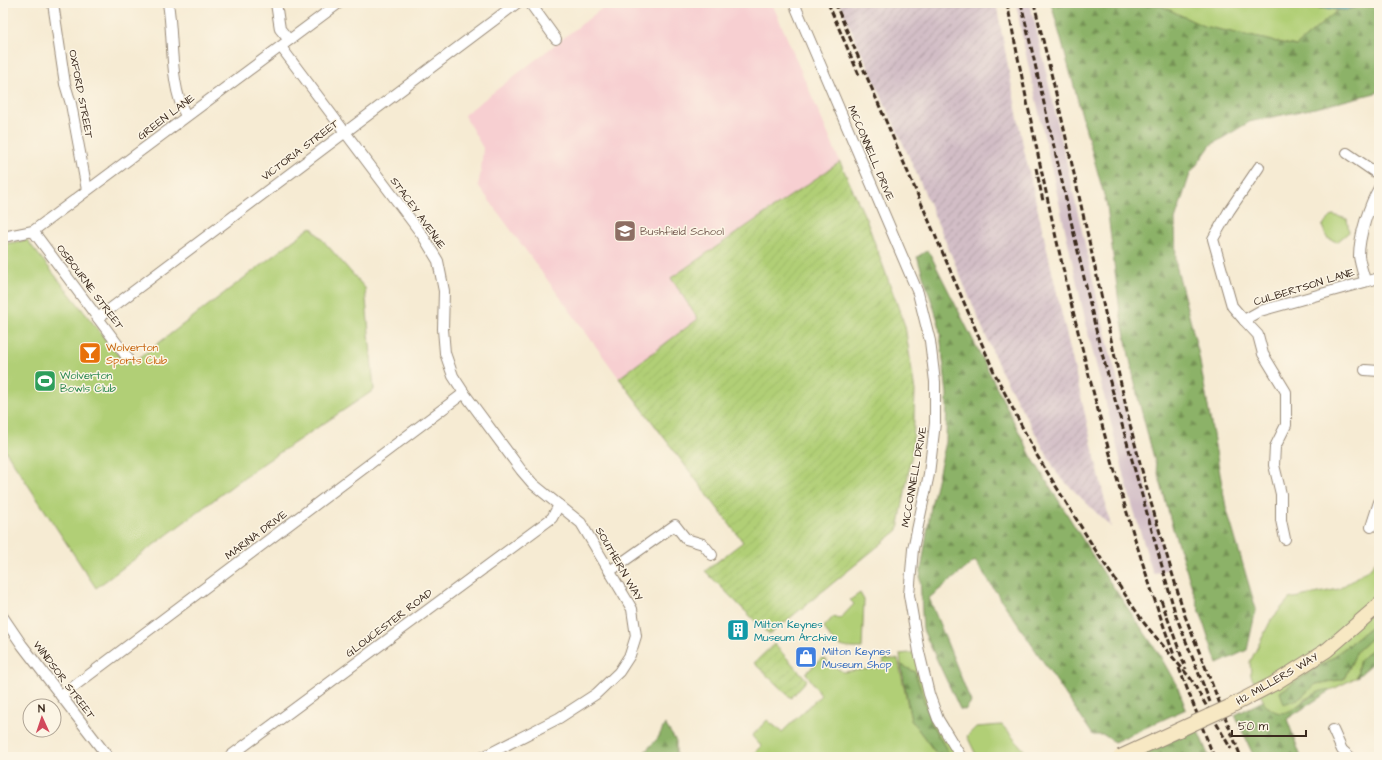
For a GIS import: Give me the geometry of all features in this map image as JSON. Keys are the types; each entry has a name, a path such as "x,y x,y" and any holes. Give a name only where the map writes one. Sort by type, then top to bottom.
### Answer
{"street":[{"name":"OXFORD STREET","path":"53,3 65,84 71,104 87,190"},
{"path":"168,3 171,23 171,46 180,105 186,116"},
{"path":"276,3 280,29 289,40"},
{"name":"GREEN LANE","path":"3,237 33,232 87,190 339,3"},
{"name":"VICTORIA STREET","path":"98,318 517,3"},
{"path":"530,3 556,39"},
{"name":"MCCONNELL DRIVE","path":"794,3 918,293 930,341 935,382 936,423 929,474 913,549 909,595 919,652 930,694 938,719 960,757"},
{"name":"STACEY AVENUE","path":"281,47 423,236 438,261 444,291 443,329 445,353 453,376 521,470 533,484 559,505"},
{"path":"1347,153 1379,175"},
{"path":"1259,166 1229,211 1213,239 1232,306 1258,334 1263,354 1286,392 1286,425 1275,447 1274,465 1281,494 1281,520 1284,539"},
{"path":"1365,280 1359,258 1359,249 1371,201 1379,188"},
{"name":"OSBOURNE STREET","path":"33,232 127,356"},
{"name":"CULBERTSON LANE","path":"1244,320 1260,311 1365,280 1379,278"},
{"path":"1366,370 1379,371"},
{"name":"MARINA DRIVE","path":"61,696 464,393"},
{"path":"1371,527 1379,502"},
{"name":"SOUTHERN WAY","path":"482,757 559,718 596,694 619,672 630,655 636,636 632,609 582,523 559,505"},
{"name":"GLOUCESTER ROAD","path":"229,757 552,518 559,505"},
{"path":"610,571 675,525 686,539 703,544 712,555"},
{"name":"H2 MILLERS WAY","path":"1120,757 1133,753 1275,683 1327,650 1379,606"},
{"name":"WINDSOR STREET","path":"3,617 108,757"},
{"path":"1333,730 1342,750 1350,757"}],"shaded area":[{"name":"Bushfield School","path":"609,3 772,3 840,162 671,278 698,319 619,378 478,185 483,148 464,115"},
{"path":"839,3 996,3 1024,150 1111,527 1058,475 1000,369 915,170"},
{"path":"1016,3 1029,3 1035,23 1105,333 1168,569 1153,574 1129,494 1089,337 1023,41"}],"green space":[{"path":"1051,3 1155,3 1203,26 1296,46 1338,10 1352,9 1367,3 1379,3 1379,92 1324,106 1249,122 1211,145 1190,174 1175,220 1176,265 1198,351 1226,507 1256,609 1247,650 1217,664 1173,529 1138,398 1120,312 1107,206"},
{"path":"1155,3 1263,3 1338,10 1296,46 1203,26"},
{"path":"840,162 866,219 905,326 915,391 913,448 898,530 769,635 705,571 743,542 619,378 698,319 671,278"},
{"path":"1333,215 1347,219 1349,232 1337,242 1327,238 1322,226"},
{"path":"311,227 365,288 374,390 255,469 96,588 3,447 3,395 6,372 3,357 3,244 27,240 123,361 139,358"},
{"path":"928,250 1031,456 1101,569 1159,654 1177,686 1186,709 1114,742 1104,735 1093,735 975,561 929,598 971,702 965,710 960,709 923,630 920,578 931,506 946,442 947,394 939,324 917,257"},
{"path":"1379,558 1379,620 1332,658 1280,692 1300,698 1316,684 1344,679 1357,651 1379,631 1379,642 1359,661 1357,677 1331,690 1325,690 1305,699 1291,712 1282,714 1273,711 1265,704 1251,676 1250,662 1271,620 1289,599 1339,589 1370,568"},
{"path":"860,593 864,600 862,648 843,647 831,638 824,627 833,617 840,619 854,604 850,600"},
{"path":"1379,620 1379,631 1357,651 1344,679 1316,684 1300,698 1284,704 1280,692 1332,658"},
{"path":"1379,642 1379,658 1357,677 1359,661"},
{"path":"774,644 807,680 791,698 754,663"},
{"path":"919,652 929,694 961,757 951,757 932,725 915,672 901,665 900,654"},
{"path":"822,658 843,672 883,667 884,659 898,659 911,720 939,757 750,757 761,746 752,736 767,720 782,732 821,695 806,673"},
{"path":"901,665 915,672 932,725 951,757 939,757 911,720"},
{"path":"1331,690 1287,719 1301,757 1254,757 1235,715 1263,701 1271,709 1279,713 1286,712 1294,709 1316,693"},
{"path":"665,724 676,741 676,757 640,757 658,738"},
{"path":"1195,724 1209,757 1120,757"},
{"path":"1002,725 1030,757 977,757 967,736 976,727"}],"water":[{"path":"1263,3 1367,3 1346,10"}],"railway":[{"path":"828,3 859,75"},
{"path":"835,3 994,372 1036,454 1096,551 1144,623 1191,679 1231,749"},
{"path":"1007,3 1059,250 1099,414 1122,495 1174,655"},
{"path":"1021,3 1099,343 1176,616 1210,702"},
{"path":"1034,3 1058,102 1131,429 1148,493 1185,616 1241,757"},
{"path":"1036,168 1043,201"},
{"path":"1161,600 1186,669"},
{"path":"1179,668 1214,757"}],"place":[{"name":"Bushfield School","path":"625,231"},
{"name":"Wolverton Sports Club","path":"90,353"},
{"name":"Wolverton Bowls Club","path":"45,381"},
{"name":"Milton Keynes Museum Archive","path":"738,630"},
{"name":"Milton Keynes Museum Shop","path":"806,657"}]}
